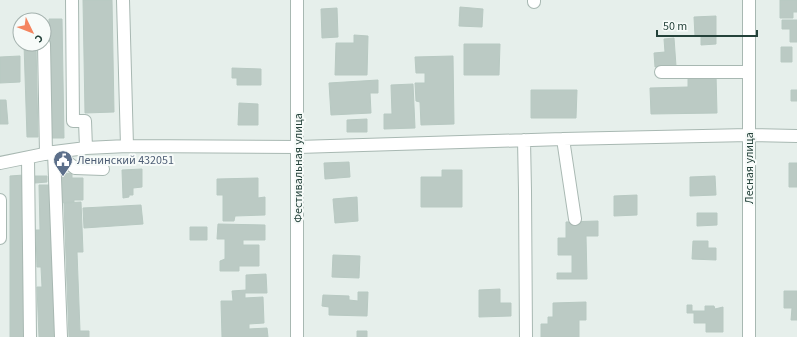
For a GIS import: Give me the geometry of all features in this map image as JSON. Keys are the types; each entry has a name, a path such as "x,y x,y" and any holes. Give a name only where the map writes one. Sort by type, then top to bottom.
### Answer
{"street":[{"path":"72,0 73,121 85,121 86,148"},
{"path":"123,0 128,146"},
{"name":"Фестивальная улица","path":"297,0 298,337"},
{"name":"Лесная улица","path":"749,0 749,337"},
{"path":"44,52 61,337"},
{"path":"661,72 749,72"},
{"path":"0,163 50,153 86,148 128,146 298,147 563,139 749,135 797,136"},
{"path":"563,139 575,219"},
{"path":"524,140 526,337"},
{"path":"50,153 75,168 102,169"},
{"path":"28,158 30,337"},
{"path":"0,200 0,238"}],"building":[{"path":"83,0 112,0 114,112 85,113"},
{"path":"780,0 797,0 797,12 793,12 793,18 780,18"},
{"path":"460,7 483,9 482,27 459,26"},
{"path":"337,8 338,37 322,38 321,9"},
{"path":"716,16 716,44 701,45 701,36 695,36 694,17"},
{"path":"52,19 62,19 64,138 51,138 50,52 52,52"},
{"path":"782,20 797,20 797,42 790,42 790,29 782,29"},
{"path":"354,35 368,36 367,75 335,75 336,43 354,43"},
{"path":"674,38 676,66 655,67 654,53 665,52 664,39"},
{"path":"464,44 500,44 499,75 464,75"},
{"path":"781,47 792,47 792,62 781,62"},
{"path":"24,52 36,52 38,137 27,137"},
{"path":"20,56 20,82 0,83 0,57"},
{"path":"453,56 454,124 421,125 420,102 416,101 415,83 425,83 425,73 416,73 415,57"},
{"path":"232,68 261,69 261,85 237,85 237,78 232,78"},
{"path":"716,75 717,113 651,114 650,88 688,87 688,76"},
{"path":"378,80 378,93 370,93 371,113 331,115 329,83"},
{"path":"413,84 415,128 384,129 384,114 392,114 391,85"},
{"path":"531,90 577,90 576,118 531,118"},
{"path":"791,90 797,90 797,101 791,101"},
{"path":"0,100 6,100 8,124 0,124"},
{"path":"239,103 258,104 258,125 238,125"},
{"path":"367,119 367,132 347,132 347,120"},
{"path":"349,162 350,177 325,179 324,163"},
{"path":"789,163 797,163 797,187 789,187"},
{"path":"142,169 142,187 133,188 133,195 123,198 122,170"},
{"path":"442,170 462,170 462,207 421,207 421,177 442,177"},
{"path":"72,173 72,178 83,178 83,200 58,203 58,174"},
{"path":"24,175 24,337 10,337 10,176"},
{"path":"34,176 47,176 47,182 35,183"},
{"path":"715,176 716,195 690,196 690,177"},
{"path":"258,178 258,198 265,197 265,215 235,216 234,221 223,221 223,195 217,195 217,179"},
{"path":"39,185 50,185 56,337 39,337 37,287 42,287 41,267 37,267 36,230 40,230"},
{"path":"637,195 637,215 614,216 614,196"},
{"path":"357,197 358,221 335,223 333,199"},
{"path":"81,202 83,252 77,252 80,331 89,331 89,337 69,337 64,203"},
{"path":"141,205 143,224 84,228 83,208"},
{"path":"697,213 717,213 717,225 697,226"},
{"path":"598,221 598,236 586,236 587,279 557,279 557,273 572,273 572,255 558,255 558,238 566,238 566,222"},
{"path":"218,224 265,225 265,240 243,240 243,245 259,245 259,266 239,266 239,271 220,271 220,261 225,259 225,239 217,239"},
{"path":"190,227 207,227 207,240 190,240"},
{"path":"693,241 708,241 708,248 716,248 716,260 692,259"},
{"path":"333,255 360,256 359,278 332,277"},
{"path":"266,274 267,293 245,293 245,298 263,297 264,323 249,324 249,329 267,328 268,337 222,337 221,301 233,301 232,291 246,290 246,275"},
{"path":"500,289 500,303 511,303 511,316 479,317 479,290"},
{"path":"784,291 797,291 797,320 791,320 792,308 784,308"},
{"path":"358,292 368,292 367,316 329,315 329,307 322,306 323,295 349,296 349,300 358,301"},
{"path":"586,302 586,320 579,320 579,337 541,337 541,324 548,324 548,317 553,317 553,303"},
{"path":"687,305 692,305 692,311 705,311 705,306 714,306 715,309 723,307 723,332 706,332 706,323 694,323 694,313 687,313"},
{"path":"357,331 367,331 367,337 357,337"}],"place":[{"name":"Ленинский 432051","path":"63,177"}]}
